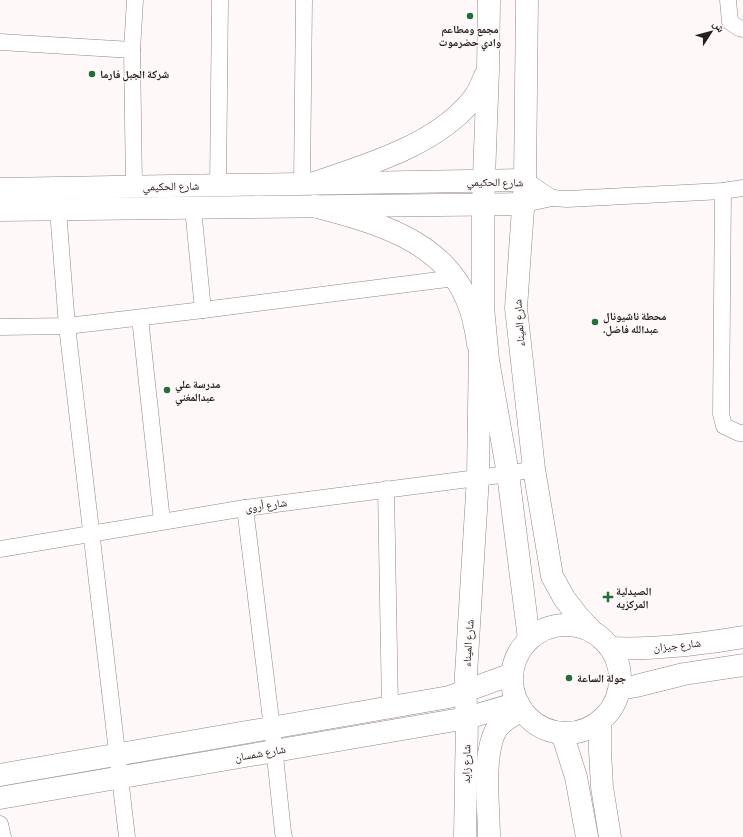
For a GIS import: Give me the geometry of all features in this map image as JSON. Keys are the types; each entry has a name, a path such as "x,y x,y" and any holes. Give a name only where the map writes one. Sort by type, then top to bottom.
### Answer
{"main road":[{"name":"شارع الميناء","path":"465,691 478,477 479,354 483,307 483,204 489,0"},
{"name":"شارع الميناء","path":"527,0 525,180 516,308 534,469 552,576 564,598 592,631"},
{"path":"308,183 379,160 411,146 447,124 461,112 474,97 488,70"},
{"name":"شارع الحكيمي","path":"0,189 525,180"},
{"name":"شارع الحكيمي","path":"0,210 524,204"},
{"path":"314,206 356,217 396,232 422,246 443,263 467,299 474,319 479,354"},
{"name":"شارع الميناء","path":"483,307 488,360 508,474 529,639"},
{"path":"566,624 579,626 592,631 602,638 611,648 618,661 620,689 616,701 609,712 600,721 588,728 576,732 562,733 547,729 533,721 520,706 513,689 512,674 517,655 529,639 540,631 552,626 566,624"},
{"name":"شارع جيزان","path":"611,648 638,649 684,646 743,637"},
{"path":"620,689 684,674 743,665"},
{"name":"شارع شمسان","path":"0,775 450,697 512,674"},
{"name":"شارع زايد","path":"465,691 467,718 465,837"},
{"name":"شارع شمسان","path":"0,798 467,718 520,706"},
{"name":"شارع زايد","path":"489,837 488,760 490,744 496,729 520,706"},
{"path":"600,721 602,787 610,837"},
{"path":"562,733 576,777 587,837"}],"street":[{"path":"134,186 132,50 135,0"},
{"path":"218,185 220,0"},
{"path":"304,0 308,183"},
{"path":"728,0 730,22 743,29"},
{"path":"0,42 132,50"},
{"name":"شارع الحكيمي","path":"525,180 552,198"},
{"path":"552,198 568,199 723,191 743,188"},
{"path":"723,191 721,414 724,426 743,433"},
{"name":"شارع الحكيمي","path":"524,204 552,198"},
{"path":"194,208 203,310"},
{"path":"58,210 67,326 116,755 127,837"},
{"path":"0,327 67,326 454,278"},
{"path":"140,318 162,521"},
{"name":"شارع أروى","path":"0,549 245,508 508,474 534,469"},
{"path":"386,489 390,707"},
{"path":"245,508 284,837"},
{"path":"0,824 3,837"}],"place":[{"name":"مجمع ومطاعم وادي حضرموت","path":"470,16"},
{"name":"شركة الجبل فارما","path":"92,74"},
{"name":"محطة ناشيونال .عبدالله فاضل","path":"595,322"},
{"name":"مدرسة علي عبدالمغني","path":"167,390"},
{"name":"الصيدلية المركزيه","path":"608,597"},
{"name":"جولة الساعة","path":"569,678"}]}
